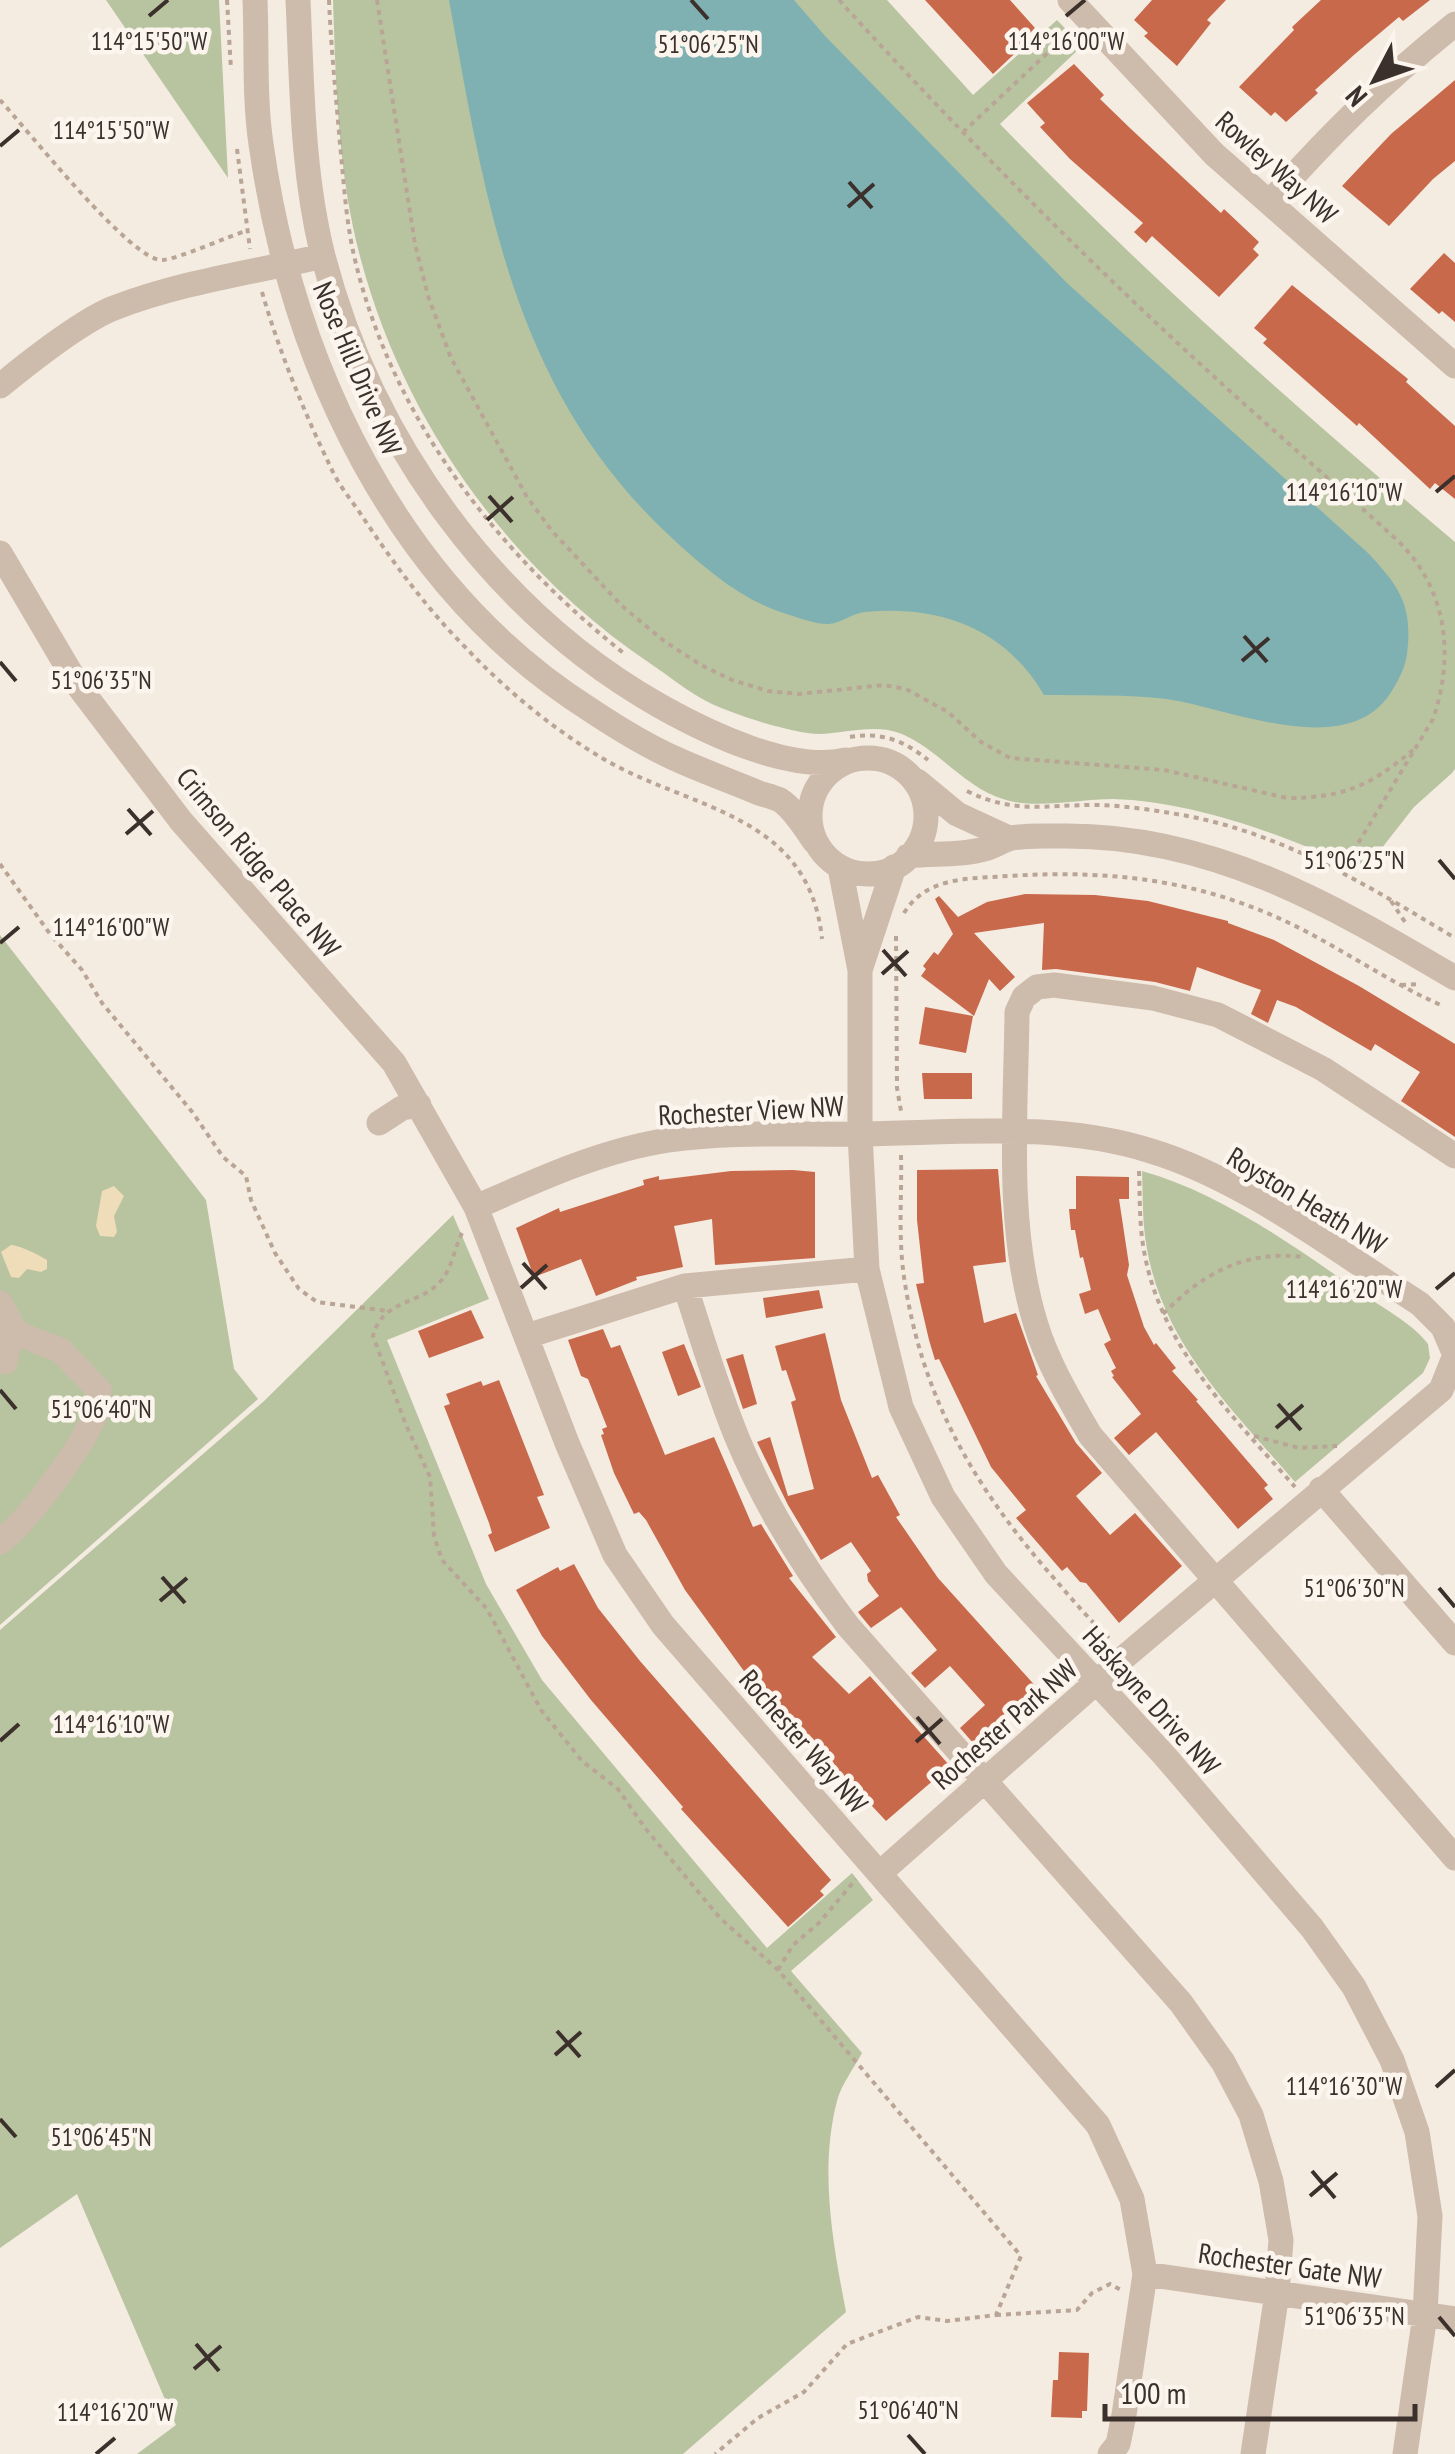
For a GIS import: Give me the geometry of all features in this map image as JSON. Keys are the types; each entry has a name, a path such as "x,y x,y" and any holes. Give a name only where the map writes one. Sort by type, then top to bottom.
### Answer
{"street":[{"name":"Nose Hill Drive NW","path":"256,0 260,140 284,265 307,340 365,466 436,570 523,661 564,694 674,758 780,800 814,841"},
{"name":"Nose Hill Drive NW","path":"298,0 306,156 323,256 353,346 388,420 451,519 529,608 604,672 678,717 787,758 826,763 845,749"},
{"name":"Rowley Way NW","path":"1081,7 1214,154 1455,366"},
{"path":"1270,202 1389,77 1455,24"},
{"path":"0,386 111,309 225,276 323,256"},
{"name":"Crimson Ridge Place NW","path":"0,553 79,687 181,822 394,1062 419,1104 470,1218"},
{"path":"1010,838 957,814 884,760 845,749 812,804 814,841 825,857 858,874 876,874 901,861 986,849 1010,838 1116,838 1178,848 1240,866 1309,894 1455,978"},
{"path":"901,861 924,828 926,817 922,794 910,776"},
{"name":"Haskayne Drive NW","path":"860,970 901,861"},
{"name":"Haskayne Drive NW","path":"840,868 860,970 860,1134 867,1269 900,1406 944,1497 996,1574 1300,1913 1354,1986 1392,2060 1416,2132 1430,2216 1425,2315 1405,2454"},
{"path":"1455,1156 1323,1069 1218,1015 1153,998 1054,985 1037,987 1024,997 1017,1012 1016,1189 1021,1255 1036,1325 1063,1388 1090,1435 1455,1858"},
{"path":"379,1123 402,1108 419,1104"},
{"name":"Royston Heath NW","path":"860,1134 1016,1131 1108,1140 1153,1151 1232,1185 1420,1304 1442,1327 1455,1355 1441,1390 1308,1488 1214,1581"},
{"name":"Rochester View NW","path":"470,1218 596,1158 667,1140 860,1134"},
{"name":"Rochester Way NW","path":"470,1218 527,1336 615,1556 662,1625 869,1875 1098,2125 1132,2200 1146,2274 1124,2415 1118,2444 1110,2454"},
{"path":"527,1336 684,1286 867,1269"},
{"path":"684,1286 737,1439 771,1511 808,1572 848,1626 1181,2003 1223,2062 1252,2116 1281,2240 1254,2454"},
{"path":"0,1303 16,1332 60,1350 99,1390 96,1412 78,1444 25,1520 0,1542"},
{"path":"4,1362 16,1332"},
{"path":"1308,1488 1455,1643"},
{"name":"Rochester Park NW","path":"869,1875 1214,1581"},
{"name":"Rochester Gate NW","path":"1146,2274 1455,2319"}],"path":[{"path":"329,0 352,246 391,364 436,451 506,543 574,613 627,656"},
{"path":"378,0 415,244 428,296 451,358 500,453 552,531 622,606 664,641 732,680 768,691 799,694 883,685 906,689 948,712 980,742 1010,758 1164,770 1287,798 1303,798 1339,794 1380,778 1414,750"},
{"path":"840,0 963,132 1136,304 1419,564 1436,596 1445,646 1440,698 1434,720 1342,870"},
{"path":"963,132 1081,7"},
{"path":"0,100 143,255 161,261 246,230"},
{"path":"845,749 874,734 898,740 938,768"},
{"path":"965,790 992,802 1022,808 1094,805 1176,814 1277,842 1342,870 1455,938"},
{"path":"708,804 759,829 773,842 802,880 819,913 822,939"},
{"path":"0,864 50,934 82,970 102,1003 223,1157 246,1176 251,1200 275,1253 299,1289 317,1302 388,1311"},
{"path":"1139,1167 1144,1251 1163,1314 1190,1363 1249,1434 1308,1488"},
{"path":"470,1218 445,1276 430,1291 388,1311 375,1328 373,1341 430,1477 434,1536 442,1560 486,1610 541,1710 569,1746 592,1771 618,1789 645,1828 720,1918 778,1970 1021,2256 996,2316"},
{"path":"1163,1314 1195,1284 1226,1266 1262,1256 1313,1258"},
{"path":"1249,1434 1300,1448 1342,1446"},
{"path":"778,1970 794,1945 869,1875"},
{"path":"715,2454 758,2418 804,2392 846,2344 918,2317 946,2321 1076,2310 1092,2293 1110,2284 1124,2292"}],"green space":[{"path":"106,0 219,0 228,178"},
{"path":"333,0 887,0 973,95 1057,20 1082,46 1000,124 1222,339 1455,542 1455,769 1414,807 1363,872 1274,834 1176,806 1113,799 1045,804 1006,800 978,787 902,734 882,729 819,734 794,731 732,712 686,689 600,626 552,584 509,538 435,435 405,379 380,321 353,228 340,131"},
{"path":"0,935 206,1200 234,1369 258,1399 0,1625"},
{"path":"1142,1171 1231,1208 1399,1318 1428,1344 1430,1358 1423,1373 1295,1482 1226,1403 1185,1347 1169,1316 1147,1249"},
{"path":"453,1215 489,1299 387,1340 486,1584 542,1680 767,1948 852,1873 873,1900 791,1971 862,2053 839,2095 829,2154 833,2234 846,2312 683,2454 137,2454 176,2425 77,2194 0,2248 0,1630 263,1402"}],"sand":[{"path":"114,1186 124,1196 114,1216 117,1232 114,1237 100,1236 96,1226 102,1191"},
{"path":"11,1245 47,1260 47,1269 27,1269 19,1278 11,1277 1,1252"}],"water":[{"path":"449,0 794,0 1068,284 1379,565 1402,598 1408,623 1406,659 1393,689 1374,711 1349,723 1320,727 1256,720 1167,699 1044,695 1010,653 968,626 919,613 892,611 860,613 820,624 759,603 728,585 673,539 619,482 576,421 542,357 515,290 494,221"}],"building":[{"path":"925,0 1010,0 1035,28 1024,39 1027,42 993,74"},
{"path":"1152,0 1226,0 1207,20 1211,23 1177,66 1144,36 1148,33 1134,20"},
{"path":"1321,0 1430,0 1403,21 1399,17 1355,54 1286,122 1275,112 1271,116 1239,87"},
{"path":"1074,64 1104,95 1100,99 1131,129 1221,213 1224,209 1259,242 1253,249 1259,255 1219,297 1152,236 1146,243 1134,232 1143,223 1040,127 1045,123 1027,103"},
{"path":"1455,80 1455,161 1389,226 1342,186 1391,134"},
{"path":"1444,253 1455,263 1455,322 1442,311 1439,314 1410,289"},
{"path":"1292,285 1408,379 1406,382 1455,426 1455,499 1435,483 1430,489 1263,343 1267,339 1254,328"},
{"path":"1025,894 1148,901 1228,921 1274,940 1359,986 1455,1044 1455,1137 1401,1101 1420,1072 1375,1044 1371,1051 1277,1000 1268,1023 1251,1014 1261,990 1197,967 1190,991 1155,982 1042,970 1044,923 974,933 1015,977 1000,991 989,979 974,1016 921,976 926,969 923,966 934,952 938,955 953,934 935,899 939,896 958,917 987,902"},
{"path":"925,1007 973,1016 966,1053 919,1044"},
{"path":"922,1073 972,1073 972,1099 924,1099"},
{"path":"998,1169 1006,1262 973,1266 984,1323 1016,1313 1036,1376 1076,1443 1102,1473 1076,1496 1110,1535 1135,1513 1182,1566 1119,1623 1086,1583 1080,1582 1067,1567 1062,1571 1016,1518 1026,1510 991,1467 939,1359 935,1360 929,1340 916,1284 924,1283 917,1220 917,1170"},
{"path":"731,1171 815,1172 815,1258 715,1265 712,1219 674,1226 683,1267 636,1277 637,1280 596,1296 581,1259 534,1277 516,1228 559,1208 560,1212 644,1185 643,1180 659,1176 659,1180"},
{"path":"1076,1176 1129,1177 1129,1199 1119,1199 1129,1265 1127,1275 1144,1327 1154,1345 1176,1368 1172,1371 1268,1485 1264,1488 1273,1499 1238,1529 1156,1432 1129,1455 1114,1438 1141,1414 1112,1377 1111,1371 1116,1368 1104,1344 1111,1340 1098,1309 1085,1314 1079,1294 1091,1290 1075,1230 1071,1230 1069,1209 1076,1209"},
{"path":"819,1290 823,1308 766,1318 763,1298"},
{"path":"471,1310 484,1338 429,1358 418,1331"},
{"path":"603,1329 611,1348 620,1345 665,1455 714,1437 753,1527 761,1524 793,1576 789,1578 836,1637 812,1657 849,1694 870,1676 950,1766 886,1821 749,1678 685,1590 646,1520 639,1512 634,1514 601,1435 607,1427 568,1340"},
{"path":"825,1333 841,1400 872,1478 878,1475 900,1515 896,1517 938,1578 1039,1690 974,1744 960,1728 985,1705 950,1666 925,1688 911,1673 937,1650 901,1607 871,1628 858,1612 879,1596 868,1581 871,1571 851,1542 821,1560 757,1442 770,1437 788,1496 814,1489 791,1402 796,1400 775,1346"},
{"path":"684,1344 701,1387 678,1396 662,1352"},
{"path":"743,1354 757,1404 743,1409 726,1359"},
{"path":"499,1380 544,1495 537,1497 550,1528 495,1552 488,1535 492,1533 489,1523 444,1406 450,1404 446,1394 481,1381 483,1386"},
{"path":"574,1564 598,1608 640,1661 831,1880 820,1891 824,1895 788,1927 681,1809 542,1636 516,1590 558,1567 560,1571"},
{"path":"1059,2352 1089,2353 1087,2411 1082,2411 1082,2418 1051,2417"}]}
